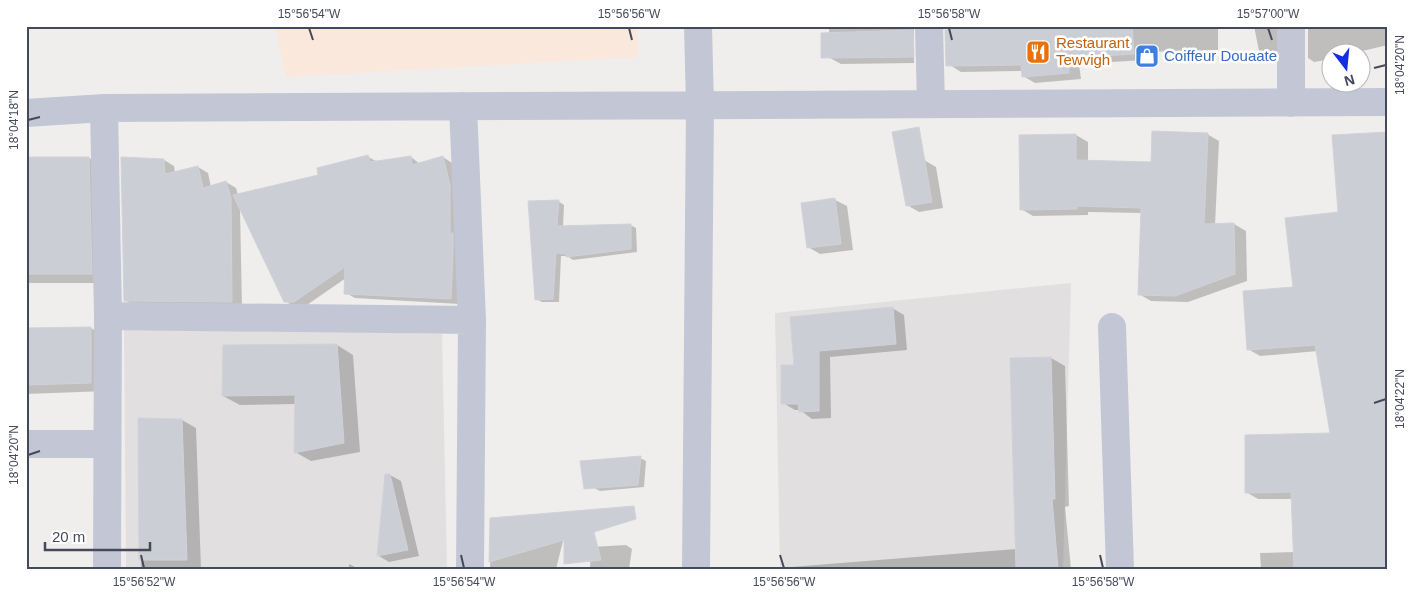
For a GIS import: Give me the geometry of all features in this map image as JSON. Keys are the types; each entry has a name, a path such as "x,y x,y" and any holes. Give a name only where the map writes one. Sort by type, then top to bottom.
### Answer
{"street":[{"path":"696,569 700,105 698,26"},
{"path":"929,26 931,104"},
{"path":"1290,103 1291,26"},
{"path":"26,113 104,108 1388,102"},
{"path":"463,106 472,320 470,569"},
{"path":"104,108 108,316 107,569"},
{"path":"108,316 472,320"},
{"path":"1112,327 1120,569"},
{"path":"26,444 107,444"}],"shaded area":[{"path":"275,26 637,26 638,57 286,77"},
{"path":"1071,283 1063,569 780,569 775,313"},
{"path":"124,327 442,334 447,569 126,569"}],"building":[{"path":"951,26 1132,26 1134,54 1068,58 1069,73 1022,77 1021,65 946,66 945,30 951,29"},
{"path":"913,30 914,57 821,58 821,33"},
{"path":"919,127 932,202 906,206 892,132"},
{"path":"1152,131 1208,133 1204,224 1234,223 1235,274 1175,296 1138,295 1141,208 1077,206 1077,209 1020,210 1019,135 1076,134 1076,160 1151,162"},
{"path":"1388,132 1388,569 1294,569 1291,492 1245,493 1245,435 1330,433 1315,345 1247,350 1243,291 1293,287 1285,218 1338,212 1332,135"},
{"path":"368,155 370,162 411,156 412,165 443,156 450,185 450,233 453,233 451,299 344,294 345,267 294,302 284,302 233,195 318,175 317,168"},
{"path":"26,157 89,157 92,274 26,274"},
{"path":"121,157 164,159 165,174 198,166 203,188 226,181 231,198 232,302 124,301"},
{"path":"835,198 841,244 807,248 801,203"},
{"path":"559,200 557,226 631,224 631,249 566,257 566,254 556,253 553,299 535,300 528,201"},
{"path":"893,307 896,344 819,351 819,411 799,412 798,404 781,404 781,365 794,365 790,317"},
{"path":"91,327 91,383 26,385 26,328"},
{"path":"337,344 344,443 294,453 295,395 222,396 223,345"},
{"path":"1051,357 1055,499 1052,499 1058,569 1016,569 1010,358"},
{"path":"138,418 182,419 187,560 139,560"},
{"path":"641,456 638,485 584,489 580,461"},
{"path":"385,474 390,474 408,550 377,556"},
{"path":"634,506 636,519 594,532 601,560 564,564 564,540 489,562 490,518"}],"place":[{"name":"Restaurant Tewvigh","path":"1038,52"},
{"name":"Coiffeur Douaate","path":"1147,56"}]}
